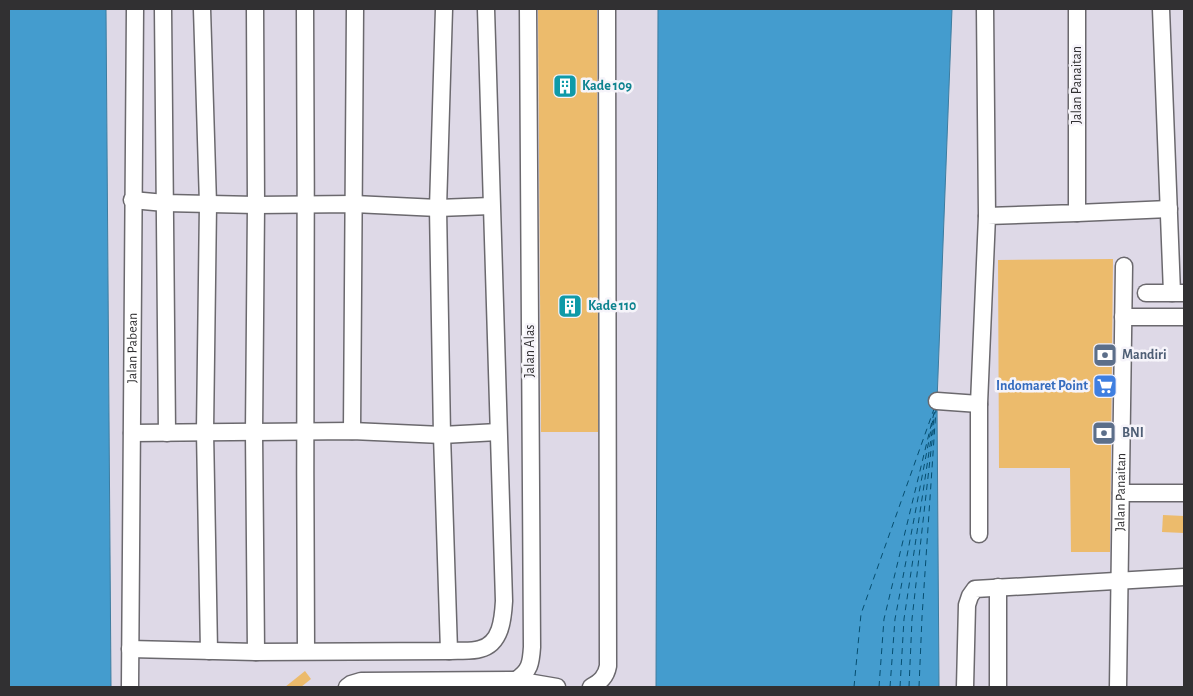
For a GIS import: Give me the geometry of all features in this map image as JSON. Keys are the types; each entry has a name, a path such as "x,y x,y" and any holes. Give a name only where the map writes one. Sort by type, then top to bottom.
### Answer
{"lane":[{"name":"Jalan Pabean","path":"130,687 132,200 135,9"},
{"path":"164,9 167,433"},
{"path":"202,9 208,204 205,432 209,651"},
{"path":"255,9 254,433 256,652"},
{"path":"305,9 307,204 304,432 306,651"},
{"path":"352,431 355,9"},
{"path":"444,9 438,208 442,436 449,651"},
{"path":"130,649 256,652 449,651 480,649 490,645 497,636 503,619 486,9"},
{"name":"Jalan Alas","path":"516,684 526,674 531,660 532,647 528,9"},
{"path":"591,687 600,682 606,674 608,666 607,9"},
{"path":"979,534 979,404 987,216 985,9"},
{"name":"Jalan Panaitan","path":"1077,9 1077,213"},
{"path":"1146,293 1178,293 1169,209 1161,9"},
{"path":"132,200 256,205 354,204 438,208 491,206"},
{"path":"987,216 1169,209"},
{"name":"Jalan Panaitan","path":"1118,687 1118,580 1124,266"},
{"path":"1123,317 1184,317"},
{"path":"937,401 979,404"},
{"path":"132,433 352,431 442,436 498,432"},
{"path":"1121,493 1184,493"},
{"path":"965,687 966,620 970,596 975,590 998,587 1184,577"},
{"path":"998,587 998,687"},
{"path":"356,685 516,684 557,687"}],"shaded area":[{"path":"106,9 658,9 656,687 111,687"},
{"path":"952,9 1184,9 1184,687 939,687 937,401"}],"water":[{"path":"9,9 106,9 111,687 9,687"},
{"path":"658,9 952,9 937,401 939,687 656,687"}],"building":[{"path":"538,9 597,9 598,432 541,432"},
{"path":"1113,259 1110,552 1071,552 1070,468 999,468 998,260"},
{"path":"1163,515 1184,516 1184,533 1162,532"},
{"path":"305,671 311,679 301,687 285,687"}],"ferry route":[{"path":"854,687 861,614 934,409"},
{"path":"879,687 884,619 935,409"},
{"path":"919,687 936,409"},
{"path":"900,687 904,619 935,412"},
{"path":"890,687 895,619 933,419"},
{"path":"909,687 912,619 934,424"}],"place":[{"name":"Kade 109","path":"565,86"},
{"name":"Kade 110","path":"570,306"},
{"name":"Mandiri","path":"1105,355"},
{"name":"Indomaret Point","path":"1105,386"},
{"name":"BNI","path":"1104,433"}]}
